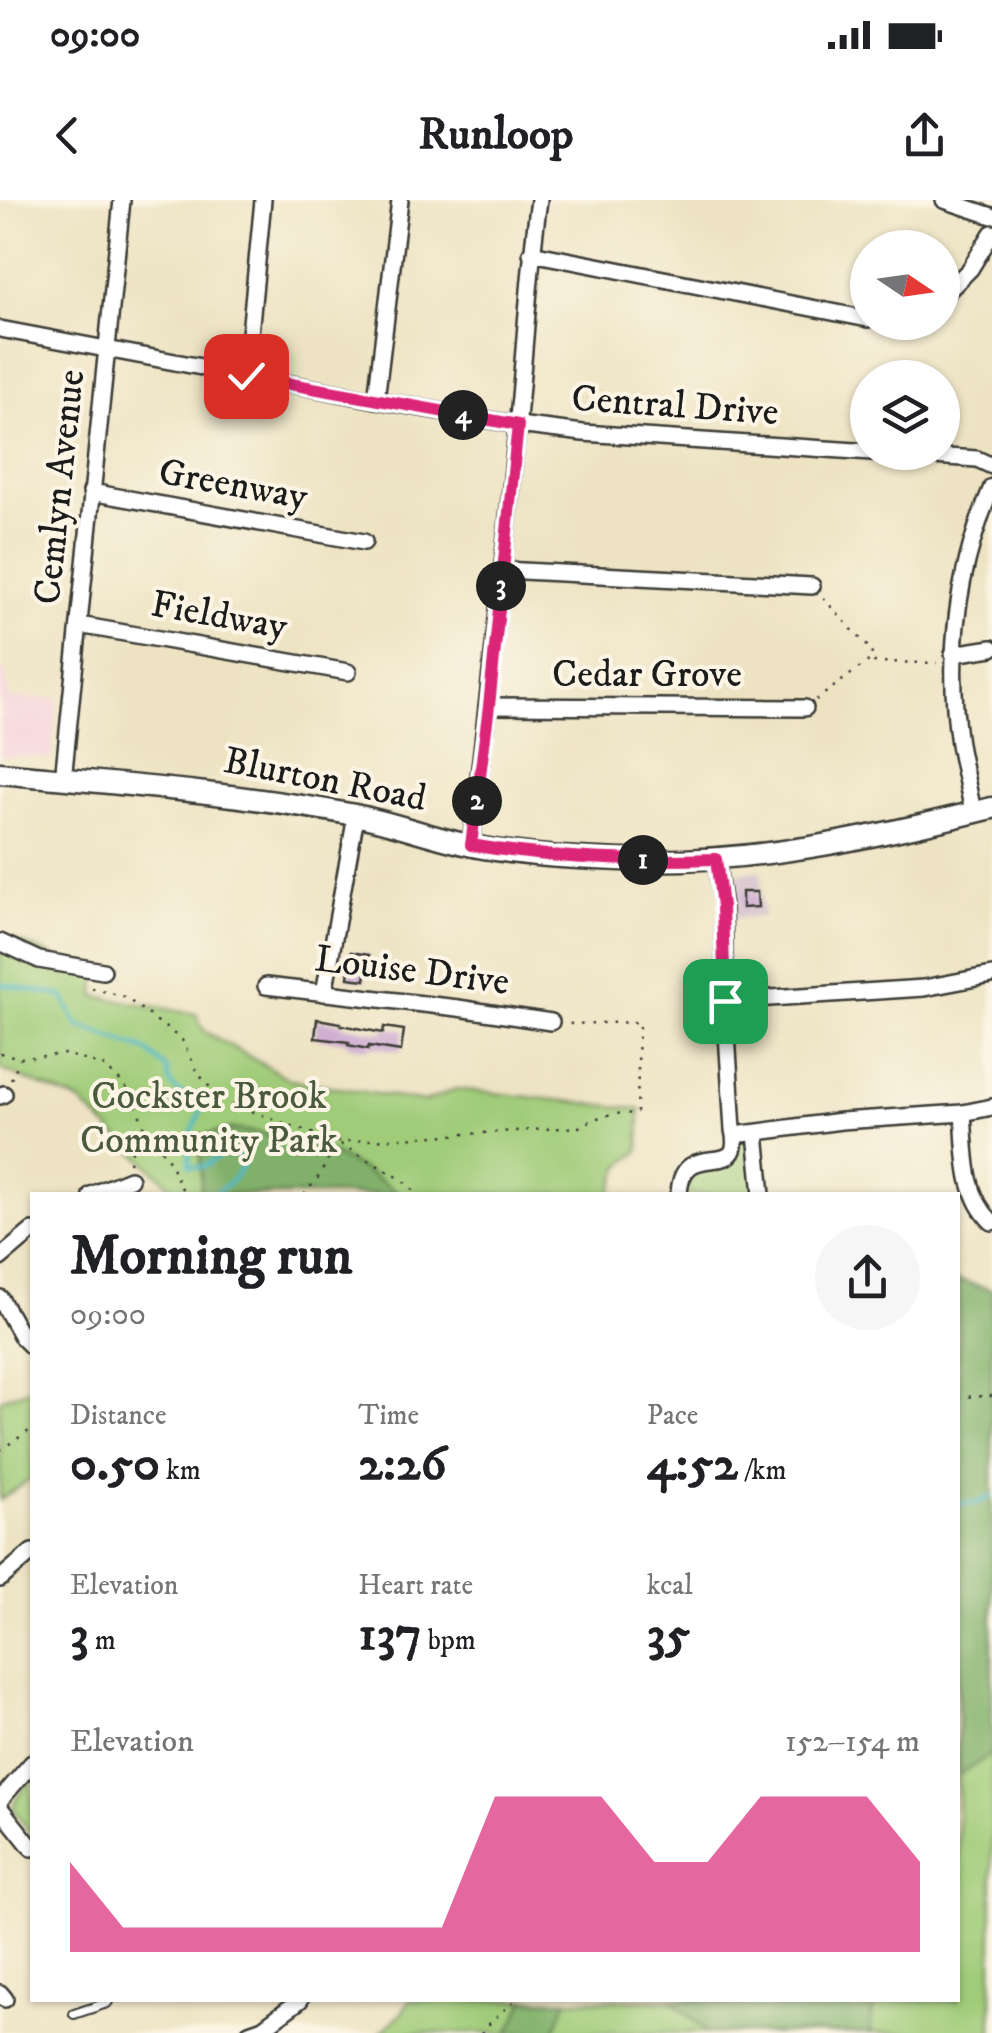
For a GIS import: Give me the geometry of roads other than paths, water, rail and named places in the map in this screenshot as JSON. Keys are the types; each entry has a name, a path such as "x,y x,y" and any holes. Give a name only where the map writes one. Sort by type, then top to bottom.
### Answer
{"street":[{"name":"Cemlyn Avenue","path":"63,780 122,200"},
{"path":"246,376 263,200"},
{"path":"376,400 400,200"},
{"path":"471,845 489,706 538,200"},
{"path":"944,200 992,216"},
{"path":"960,279 992,233"},
{"path":"531,253 850,315"},
{"name":"Central Drive","path":"0,329 518,425 978,460 992,466"},
{"path":"983,810 960,745 953,659 960,592 984,528 992,487"},
{"name":"Greenway","path":"91,492 364,542"},
{"path":"503,570 812,586"},
{"name":"Fieldway","path":"79,625 348,672"},
{"path":"953,659 992,648"},
{"name":"Cedar Grove","path":"489,706 805,708"},
{"name":"Blurton Road","path":"0,773 199,792 356,816 511,852 624,860 716,859 852,840 983,810"},
{"path":"324,993 356,816"},
{"path":"679,1192 680,1180 690,1165 729,1157 736,1135 716,859"},
{"path":"0,942 39,960 97,970 92,988"},
{"path":"725,1001 924,988 992,974"},
{"name":"Louise Drive","path":"266,986 550,1022"},
{"path":"736,1135 992,1107"},
{"path":"963,1113 972,1189 975,1200 992,1222"},
{"path":"756,1133 762,1192"},
{"path":"96,1192 118,1177"},
{"path":"0,1258 30,1233"},
{"path":"0,1298 30,1344"},
{"path":"0,1579 30,1559"},
{"path":"30,1766 0,1804 30,1845"},
{"path":"260,2031 297,2002"}],"lane":[{"path":"74,2014 108,2002"}],"waterway":[{"path":"0,984 63,996 77,1025 146,1050 167,1069 176,1090 198,1099 202,1108 190,1137 189,1166 203,1167 220,1156 236,1153 243,1165 218,1192"},
{"path":"960,1503 979,1503 992,1496"}],"park label":[{"name":"Cockster Brook Community Park","path":"209,1119"}]}
